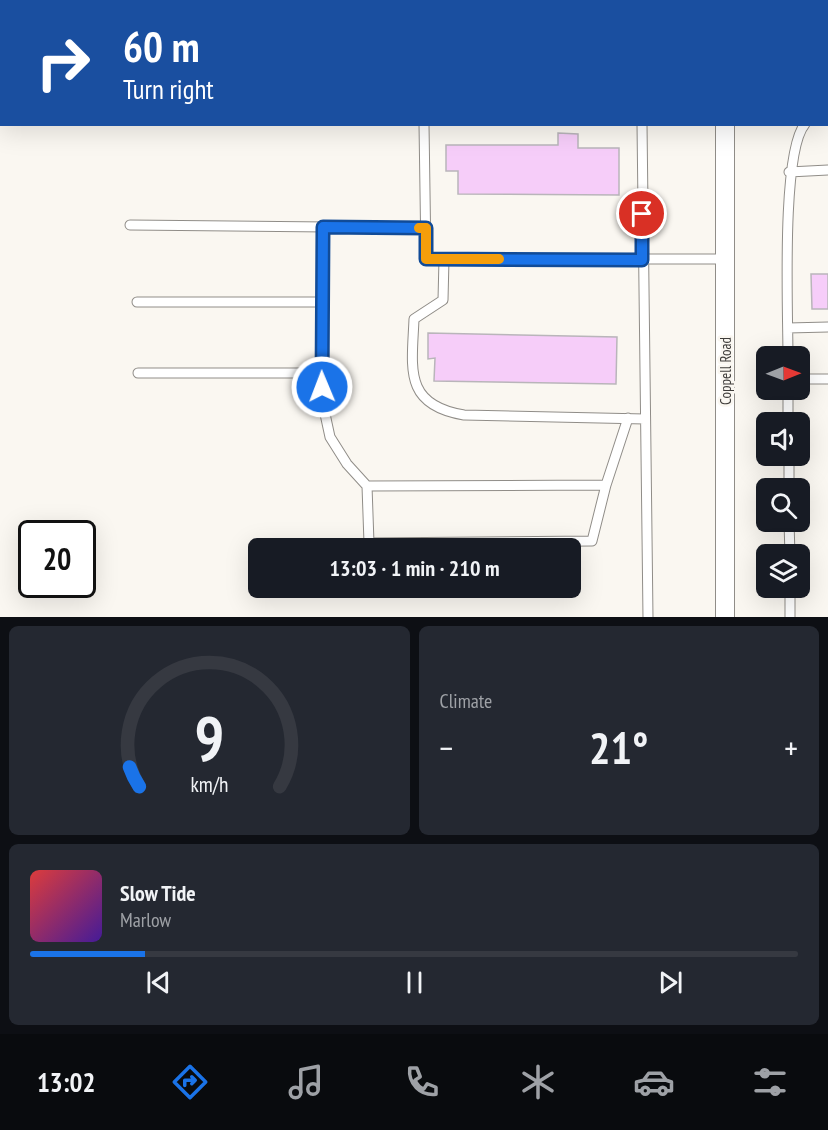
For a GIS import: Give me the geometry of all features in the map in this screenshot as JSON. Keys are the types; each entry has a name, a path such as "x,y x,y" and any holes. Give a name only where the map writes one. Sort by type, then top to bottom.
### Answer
{"street":[{"name":"Coppell Road","path":"725,126 725,617"}],"lane":[{"path":"424,126 426,259 725,260"},
{"path":"642,126 648,617"},
{"path":"788,346 789,172 797,133 803,126"},
{"path":"789,172 828,170"},
{"path":"130,225 426,228"},
{"path":"323,227 322,400 330,437 347,464 367,486 369,543 592,541 606,485 628,418"},
{"path":"444,259 443,300 414,319 412,370 427,403 443,411 464,415 645,419"},
{"path":"137,302 321,302"},
{"path":"788,328 828,327"},
{"path":"138,373 322,373"},
{"path":"810,380 828,379"},
{"path":"367,486 606,485"},
{"path":"790,598 790,617"}],"building":[{"path":"558,133 578,134 578,148 619,148 619,195 458,194 458,171 446,171 446,145 558,145"},
{"path":"811,274 828,274 828,309 812,309"},
{"path":"428,333 617,337 616,384 434,381 435,358 428,359"}],"slow traffic":[{"path":"419,228 426,228 426,259 499,259"}],"route":[{"path":"322,387 323,227 426,228 426,259 642,260 642,214"}]}
